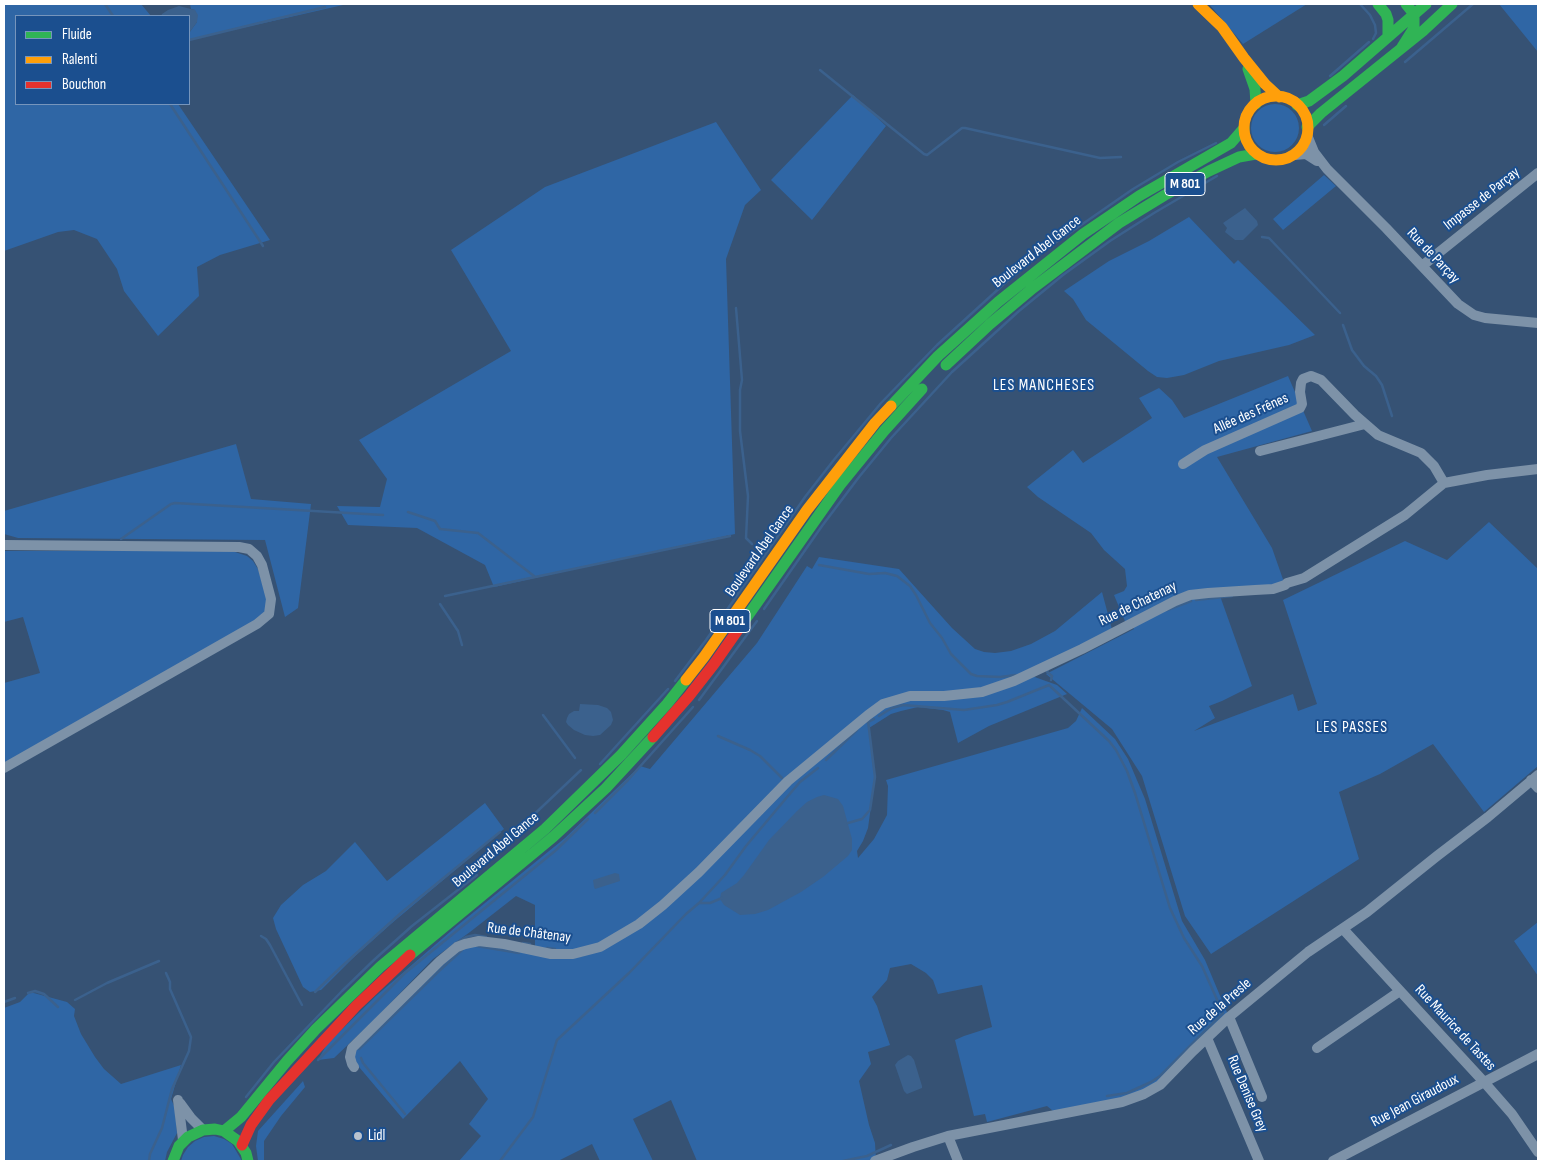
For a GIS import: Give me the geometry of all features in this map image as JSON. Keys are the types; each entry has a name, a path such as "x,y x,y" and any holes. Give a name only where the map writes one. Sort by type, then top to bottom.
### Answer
{"main road":[{"path":"1198,4 1222,27 1265,84 1279,97"},
{"path":"1378,4 1388,20 1388,37"},
{"path":"1402,47 1414,28 1414,14 1406,4"},
{"path":"1297,105 1309,101 1343,76 1426,4"},
{"path":"1294,154 1302,146 1307,131 1321,114 1423,31 1452,4"},
{"path":"1244,58 1255,89 1256,104 1269,97 1279,97 1288,100 1297,105 1305,117 1307,131"},
{"name":"M 801","path":"1244,128 1247,115 1256,104"},
{"path":"1244,128 1248,145 1256,154"},
{"name":"Boulevard Abel Gance","path":"224,1132 241,1117 282,1067 316,1030 380,967 545,829 621,755 667,704 704,657 843,462 938,356 1012,290 1083,234 1139,196 1231,143 1244,128"},
{"name":"M 801","path":"1256,154 1275,160 1285,159 1294,154"},
{"name":"Boulevard Abel Gance","path":"242,1146 248,1129 269,1100 356,1006 421,946 553,837 606,788 653,737 689,696 722,653 840,485 879,437 933,378 1026,293 1111,228 1209,171 1239,157 1256,154"},
{"path":"173,1161 177,1150 184,1140 192,1134 203,1130 215,1129 234,1137 242,1146 248,1161"}],"street":[{"name":"Rue de Parçay","path":"1307,131 1314,152 1327,169"},
{"name":"Rue de Parçay","path":"1294,154 1306,154 1327,169 1458,304 1474,315 1485,318 1538,323"},
{"name":"Impasse de Parçay","path":"1422,266 1538,173"},
{"name":"Allée des Frênes","path":"1183,464 1205,450 1300,408 1302,404 1300,387 1303,379 1311,376 1321,380 1378,435 1421,453 1434,466 1444,483"},
{"path":"1260,451 1365,424"},
{"name":"Rue de Chatenay","path":"788,781 883,704 910,696 944,696 982,692 1014,682 1174,601 1190,595 1255,590 1285,585 1304,578 1405,515 1444,483 1487,475 1538,469"},
{"path":"4,544 239,547 249,550 257,556 262,564 271,599 269,614 257,624 4,768"},
{"name":"Rue de Châtenay","path":"354,1066 350,1057 354,1046 440,961 457,947 479,941 561,955 600,947 639,924 663,905 699,872 788,781"},
{"name":"Rue de la Presle","path":"875,1161 890,1159 913,1147 948,1136 1131,1100 1160,1085 1193,1050 1229,1017 1308,952 1375,906 1536,781"},
{"name":"Rue Maurice de Tastes","path":"1343,929 1512,1114 1538,1152"},
{"path":"1317,1048 1400,991"},
{"path":"1229,1017 1262,1097"},
{"name":"Rue Denise Grey","path":"1207,1038 1259,1161"},
{"name":"Rue Jean Giraudoux","path":"1333,1161 1538,1054"},
{"path":"184,1140 178,1100 191,1118 203,1130"},
{"path":"948,1136 958,1161"}],"shaded area":[{"path":"4,4 141,4 150,15 15,15 15,105 179,105 270,240 220,255 197,267 199,296 158,336 124,291 117,269 97,239 74,230 58,232 4,251"},
{"path":"190,4 343,5 190,40 190,32 197,22 195,10 191,9"},
{"path":"1209,4 1307,4 1243,44"},
{"path":"1499,4 1538,4 1538,52"},
{"path":"179,6 195,10 198,15 197,22 190,32 190,15 162,15"},
{"path":"853,95 886,126 812,220 771,180"},
{"path":"1270,104 1280,104 1292,111 1299,123 1299,133 1292,145 1280,152 1270,152 1262,148 1255,141 1251,133 1251,123 1255,115 1262,108"},
{"path":"716,122 761,190 745,205 726,259 735,534 494,587 485,565 417,528 348,525 337,506 380,507 387,479 359,440 511,351 451,250 545,187"},
{"path":"1324,175 1336,186 1283,230 1273,219"},
{"path":"1245,208 1257,221 1258,225 1243,240 1235,240 1225,232 1227,228 1223,223"},
{"path":"1189,217 1234,264 1238,260 1315,335 1289,345 1219,361 1184,375 1167,378 1157,377 1148,371 1086,320 1073,299 1064,291 1109,261 1149,241"},
{"path":"1288,376 1312,431 1217,457 1272,548 1285,585 1219,593 1252,686 1209,706 1215,718 1194,731 1293,694 1298,711 1317,704 1283,600 1405,541 1447,560 1489,522 1538,569 1538,766 1484,812 1433,744 1380,774 1339,792 1359,859 1211,954 1185,916 1142,776 1112,729 1046,674 1134,629 1131,624 1127,626 1114,595 1124,591 1127,586 1125,569 1104,550 1091,533 1038,497 1027,487 1073,450 1083,463 1152,418 1139,398 1159,388 1172,400 1184,418"},
{"path":"236,444 251,499 311,504 298,608 285,617 265,540 18,538 4,534 4,511"},
{"path":"4,551 232,551 247,556 258,569 267,597 266,611 262,619 4,768 4,683 40,673 23,617 4,622"},
{"path":"819,557 899,569 952,628 975,649 984,652 1011,651 1031,644 1055,631 1102,592 1113,633 1029,675 1057,685 1067,694 989,726 958,743 950,712 943,710 918,707 901,711 891,714 869,728 875,777 868,828 857,851 858,858 874,839 887,815 888,786 886,780 1068,728 1076,721 1082,708 1115,739 1128,759 1145,799 1182,921 1205,960 1229,1017 1144,1094 1058,1115 1047,1106 987,1122 985,1114 974,1116 955,1040 992,1027 982,985 938,994 933,980 926,973 911,964 890,968 887,980 872,997 877,1006 890,1045 868,1052 871,1064 859,1081 875,1143 876,1161 697,1161 671,1100 633,1119 653,1161 600,1161 592,1144 558,1161 459,1161 481,1136 469,1124 488,1099 460,1061 403,1119 355,1062 354,1050 465,944 535,950 535,905 516,896 433,959 334,1058 318,1060 327,1044 376,996 458,925 565,838 640,766 650,769 757,643 807,566 812,569"},
{"path":"580,704 598,705 607,708 611,712 613,720 611,725 600,735 593,736 574,730 566,722 569,714 579,711"},
{"path":"824,795 838,799 843,806 852,839 852,850 848,856 801,892 768,910 755,914 740,915 724,905 720,899 721,893 737,883 769,840 807,802"},
{"path":"485,803 504,829 392,923 321,990 310,992 303,987 276,929 273,918 281,905 303,885 326,871 355,842 387,881"},
{"path":"615,873 619,874 620,881 595,889 593,880"},
{"path":"1538,922 1538,976 1514,941"},
{"path":"30,992 67,1002 75,1009 74,1016 81,1034 95,1057 104,1069 121,1084 181,1065 171,1099 175,1108 177,1133 167,1152 165,1161 4,1161 4,1008 20,1002"},
{"path":"908,1055 914,1060 922,1088 907,1094 904,1091 895,1065"},
{"path":"303,1081 305,1087 281,1116 264,1141 264,1161 258,1161 256,1146 258,1131"},
{"path":"214,1136 232,1144 242,1161 181,1161 188,1147 195,1141 204,1137"}],"waterway":[{"path":"105,4 112,15"},
{"path":"1360,4 1370,15 1375,25 1376,33 1373,39"},
{"path":"1405,62 1473,4"},
{"path":"190,40 325,7"},
{"path":"1330,76 1369,42"},
{"path":"820,70 927,155 962,128 965,128 1100,158 1121,157"},
{"path":"171,105 263,246"},
{"path":"1324,125 1346,106"},
{"path":"675,681 706,640 805,497 833,461 881,403 937,345 1004,284 1045,250 1133,189 1178,162 1216,143"},
{"path":"764,609 859,477 891,438 952,372 1019,311 1063,275 1110,241 1217,176"},
{"path":"1262,237 1269,238 1340,313"},
{"path":"736,308 742,380 740,390 740,431 748,496 746,538 752,544"},
{"path":"1343,325 1352,350 1382,385 1392,416"},
{"path":"121,539 175,503 383,515"},
{"path":"408,512 435,521 440,529 478,533 534,576"},
{"path":"445,596 730,536"},
{"path":"819,565 869,574 885,573 897,576 910,586 930,623 942,638 951,654 971,674 1000,677 1016,675"},
{"path":"1196,600 1232,596"},
{"path":"1167,610 1191,601"},
{"path":"440,604 458,631 462,645"},
{"path":"699,700 757,621"},
{"path":"1048,670 1047,672 1052,676 1051,680"},
{"path":"879,716 892,708 903,705 964,710 997,705 1049,685 1109,741 1116,750 1127,771 1135,793 1170,908 1184,938 1202,966 1223,1013 1160,1076 1127,1093 1107,1096"},
{"path":"600,764 668,689"},
{"path":"595,813 628,780 693,707"},
{"path":"543,715 575,758"},
{"path":"867,722 874,719"},
{"path":"848,823 862,819 870,810 875,777 868,721"},
{"path":"826,760 857,730"},
{"path":"718,736 760,756 782,778"},
{"path":"500,1161 533,1117 557,1040 629,973 699,903 725,875 746,846 800,782 818,768"},
{"path":"525,823 581,770"},
{"path":"318,1060 405,973 555,851 588,819"},
{"path":"315,992 402,912 500,832"},
{"path":"246,1097 274,1062 375,959 412,926 477,875"},
{"path":"700,903 710,903 722,898"},
{"path":"454,944 466,937 475,935 486,937"},
{"path":"261,936 270,945 302,1005"},
{"path":"523,943 530,944"},
{"path":"477,946 519,953"},
{"path":"547,948 555,949"},
{"path":"359,1049 462,950"},
{"path":"75,1000 107,983 159,961"},
{"path":"149,1161 150,1154 162,1128 172,1089 189,1051 191,1037 170,989 170,982 166,973"},
{"path":"28,993 35,991 44,994 58,1007"},
{"path":"4,1002 15,998"},
{"path":"361,1058 363,1063 405,1114"},
{"path":"843,1161 867,1156 891,1145"}],"traffic: fast":[{"path":"1378,4 1388,20 1388,37"},
{"path":"1402,47 1414,28 1414,14 1406,4"},
{"path":"1297,105 1309,101 1343,76 1426,4"},
{"path":"1307,127 1321,113 1423,31 1452,4"},
{"path":"1248,69 1255,89 1256,104"},
{"path":"891,406 938,356 998,302 1083,234 1139,196 1231,143 1244,128"},
{"path":"946,365 990,324 1033,288 1119,223 1209,171 1239,157 1256,154"},
{"path":"742,624 840,485 884,431 922,389"},
{"path":"224,1131 241,1117 316,1029 380,967 545,829 621,755 686,680"},
{"path":"410,955 553,837 606,788 653,737"},
{"path":"173,1161 179,1146 188,1137 203,1130 215,1129 224,1131 238,1141 246,1153 248,1161"}],"traffic: slow":[{"path":"1198,4 1222,27 1265,84 1279,97"},
{"path":"1276,96 1294,102 1302,110 1308,128 1302,146 1294,154 1276,160 1258,154 1250,146 1244,128 1250,110 1258,102 1276,96"},
{"path":"686,680 807,510 875,423 891,406"}],"traffic: jam":[{"path":"653,737 689,696 742,624"},
{"path":"242,1145 251,1125 269,1100 356,1006 410,955"}],"place":[{"name":"Lidl","path":"358,1136"}],"district":[{"name":"LES MANCHESES","path":"1044,386"},
{"name":"LES PASSES","path":"1352,728"}]}
